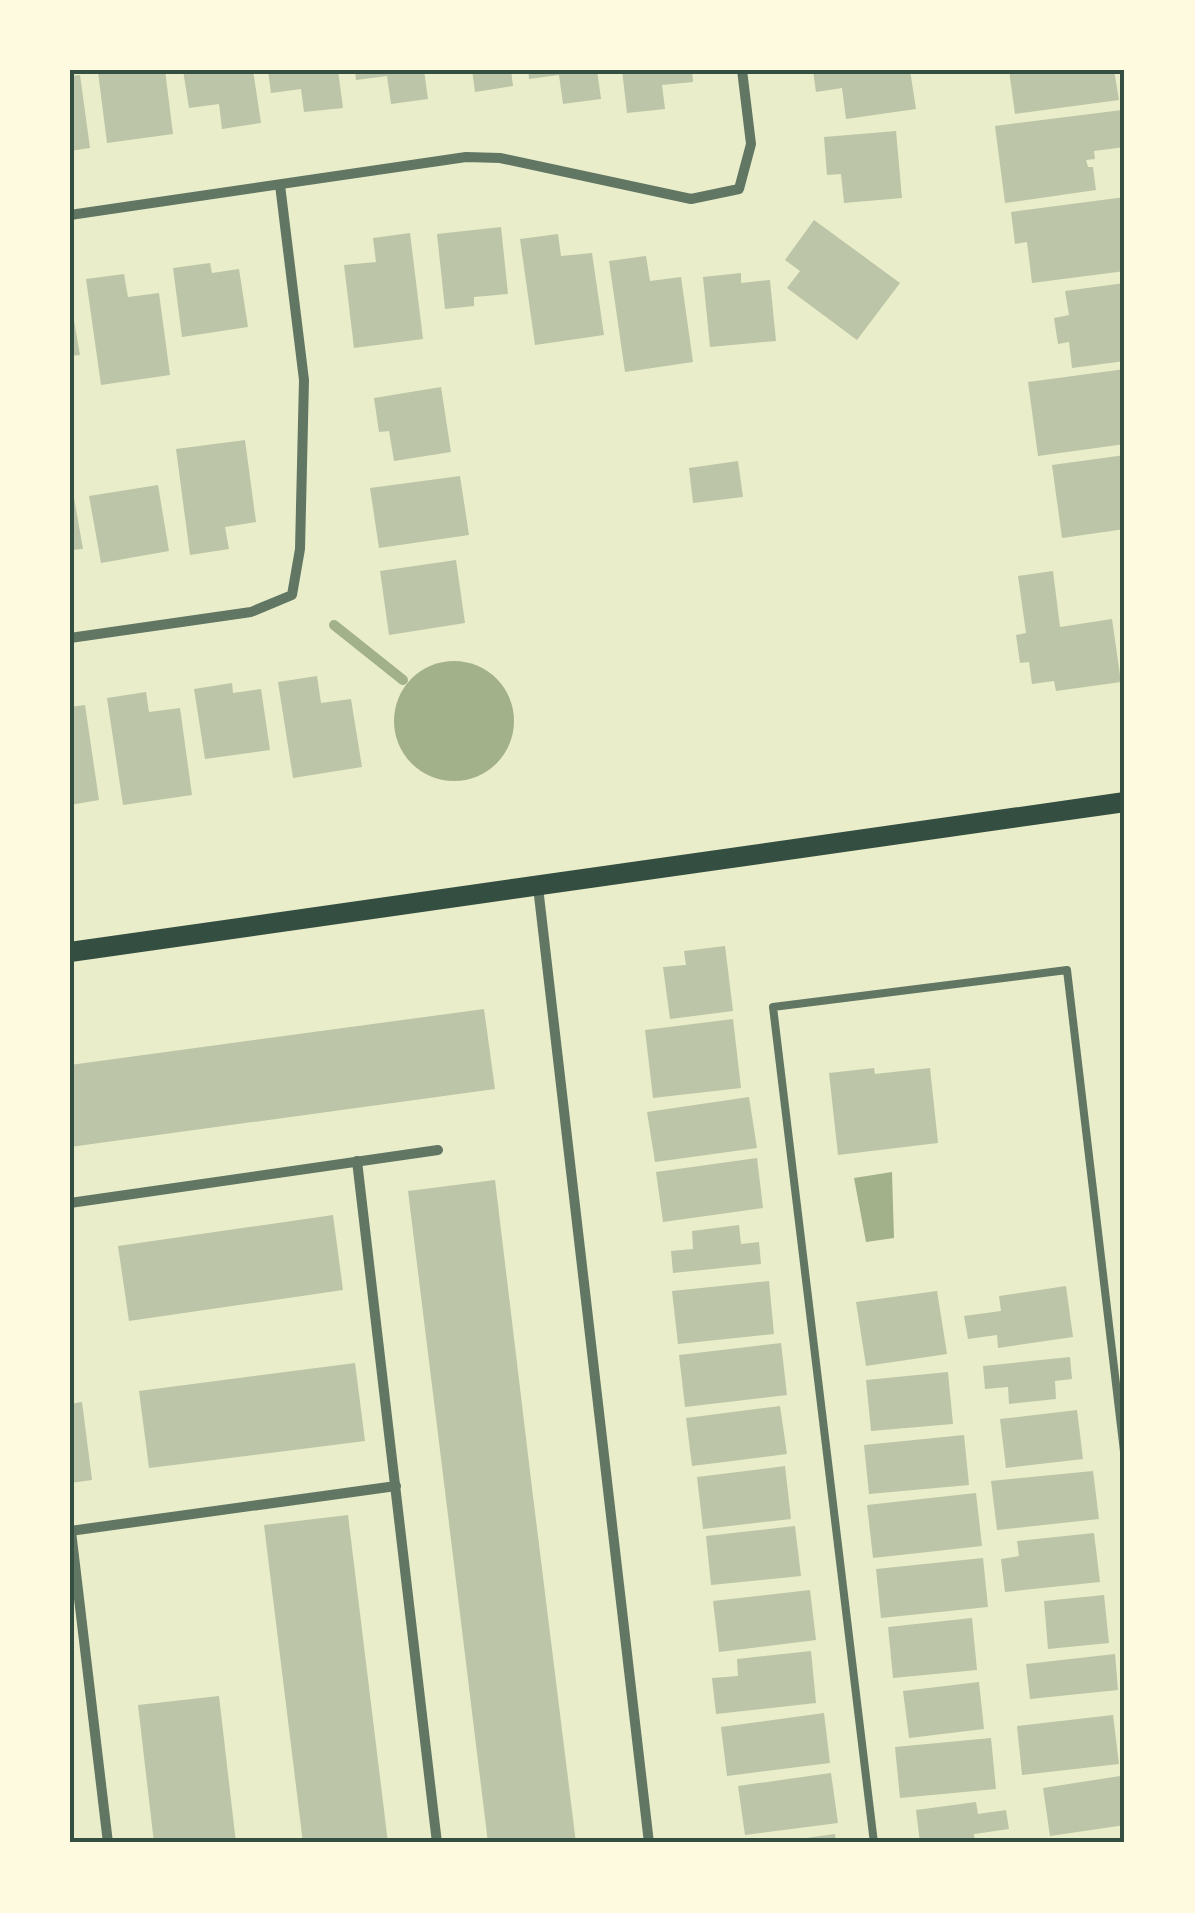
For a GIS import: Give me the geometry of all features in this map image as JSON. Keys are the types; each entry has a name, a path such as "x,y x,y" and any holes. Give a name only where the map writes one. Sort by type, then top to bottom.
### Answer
{"main road":[{"path":"70,952 1125,802"}],"street":[{"path":"70,215 466,157 500,158 690,199 739,188 752,144 742,70"},
{"path":"70,638 251,612 292,595 300,549 304,380 280,185"},
{"path":"538,888 649,1843"},
{"path":"70,1202 438,1150"},
{"path":"357,1161 437,1843"},
{"path":"108,1843 70,1531 396,1486"}],"lane":[{"path":"874,1843 773,1008 1067,970 1125,1460"}],"shaded area":[{"path":"454,661 477,666 496,679 509,698 514,721 509,744 496,763 477,776 454,781 431,776 412,763 399,744 394,721 399,698 412,679 431,666"},
{"path":"892,1172 894,1238 866,1242 854,1178"}],"building":[{"path":"165,70 173,134 107,143 98,72"},
{"path":"183,70 253,70 261,123 222,129 219,104 189,108"},
{"path":"268,70 338,70 343,108 304,112 301,89 271,93"},
{"path":"355,70 424,70 428,99 391,104 387,76 356,80"},
{"path":"472,70 511,70 513,86 475,92"},
{"path":"528,70 597,70 601,99 563,104 559,75 529,79"},
{"path":"622,70 692,70 693,82 662,85 665,109 627,113"},
{"path":"813,70 910,70 916,109 846,119 842,88 816,92"},
{"path":"1009,70 1114,70 1119,100 1015,114"},
{"path":"80,75 90,148 70,151 70,76"},
{"path":"1122,110 1125,147 1094,151 1095,159 1086,160 1088,167 1093,167 1096,190 1005,203 995,126"},
{"path":"896,131 902,198 844,203 841,174 827,175 824,137"},
{"path":"1125,197 1125,271 1032,283 1027,242 1015,244 1011,212"},
{"path":"814,220 900,283 857,340 787,288 800,271 785,260"},
{"path":"501,227 508,294 474,297 474,306 445,309 437,234"},
{"path":"410,233 423,339 354,348 344,265 376,262 373,238"},
{"path":"558,234 561,256 592,253 604,335 535,345 520,239"},
{"path":"646,256 650,281 681,277 693,362 625,372 609,261"},
{"path":"210,263 212,273 239,269 248,327 182,337 173,268"},
{"path":"741,273 741,283 770,280 776,341 710,347 703,277"},
{"path":"124,274 128,297 159,293 170,375 101,385 86,279"},
{"path":"1125,283 1125,361 1072,368 1069,342 1058,344 1054,318 1069,315 1065,291"},
{"path":"70,297 80,355 70,356"},
{"path":"1125,369 1125,444 1038,456 1028,382"},
{"path":"441,387 451,452 394,461 389,431 379,432 374,398"},
{"path":"245,440 256,522 225,527 229,549 190,555 176,449"},
{"path":"1125,455 1125,529 1062,538 1052,465"},
{"path":"738,461 743,497 693,503 689,468"},
{"path":"70,475 83,549 70,550"},
{"path":"460,476 469,535 379,548 370,488"},
{"path":"158,485 169,551 101,563 89,496"},
{"path":"456,560 465,623 389,635 380,571"},
{"path":"1053,571 1060,627 1112,619 1121,682 1056,691 1054,681 1032,684 1029,662 1020,663 1016,635 1026,633 1018,576"},
{"path":"317,676 321,703 351,699 362,767 293,778 278,682"},
{"path":"232,683 233,693 261,689 270,750 205,759 194,689"},
{"path":"146,692 149,712 180,708 192,795 123,805 107,698"},
{"path":"85,705 99,800 70,805 70,707"},
{"path":"725,946 733,1011 670,1019 663,967 686,965 684,951"},
{"path":"484,1009 495,1089 70,1147 70,1065"},
{"path":"733,1019 741,1088 653,1098 645,1030"},
{"path":"874,1068 875,1074 930,1068 938,1143 838,1155 829,1073"},
{"path":"749,1097 757,1148 655,1162 647,1112"},
{"path":"757,1158 763,1208 663,1222 656,1172"},
{"path":"495,1180 576,1843 488,1843 408,1191"},
{"path":"333,1215 343,1290 129,1321 118,1246"},
{"path":"739,1225 741,1244 759,1242 761,1264 673,1273 671,1251 693,1249 692,1231"},
{"path":"769,1281 774,1334 678,1344 672,1291"},
{"path":"1066,1286 1073,1337 998,1348 997,1335 968,1339 964,1316 1001,1311 999,1296"},
{"path":"937,1291 947,1354 866,1366 856,1302"},
{"path":"781,1343 787,1395 685,1407 679,1355"},
{"path":"1070,1357 1072,1379 1055,1381 1056,1399 1009,1404 1008,1387 985,1389 983,1366"},
{"path":"355,1363 365,1441 149,1468 139,1391"},
{"path":"948,1372 953,1424 871,1431 866,1380"},
{"path":"82,1402 92,1480 70,1483 70,1404"},
{"path":"780,1406 787,1454 692,1466 686,1418"},
{"path":"1077,1410 1083,1459 1006,1468 1000,1419"},
{"path":"964,1435 969,1485 869,1494 864,1445"},
{"path":"785,1466 791,1519 703,1529 697,1477"},
{"path":"1093,1471 1099,1519 997,1530 991,1481"},
{"path":"976,1493 982,1546 873,1558 867,1505"},
{"path":"348,1515 388,1843 303,1843 264,1525"},
{"path":"795,1526 801,1576 711,1585 706,1536"},
{"path":"1094,1533 1100,1582 1005,1592 1001,1559 1019,1556 1017,1541"},
{"path":"983,1558 988,1607 881,1618 876,1569"},
{"path":"810,1590 816,1640 719,1652 713,1601"},
{"path":"1104,1595 1109,1643 1048,1649 1044,1601"},
{"path":"972,1618 977,1670 893,1678 888,1627"},
{"path":"811,1651 816,1703 716,1714 712,1678 738,1676 737,1659"},
{"path":"1115,1654 1118,1690 1030,1699 1026,1664"},
{"path":"979,1682 984,1729 909,1738 903,1691"},
{"path":"219,1696 236,1843 154,1843 138,1705"},
{"path":"824,1713 830,1763 727,1776 721,1727"},
{"path":"1113,1715 1119,1764 1022,1775 1017,1726"},
{"path":"991,1738 996,1789 900,1798 895,1747"},
{"path":"831,1773 838,1823 745,1835 738,1786"},
{"path":"1120,1776 1125,1825 1050,1836 1043,1788"},
{"path":"976,1802 978,1814 1006,1810 1009,1829 974,1834 975,1843 920,1843 916,1810"},
{"path":"835,1834 836,1843 785,1843 785,1841"}],"waterway":[{"path":"334,625 403,680"}]}
